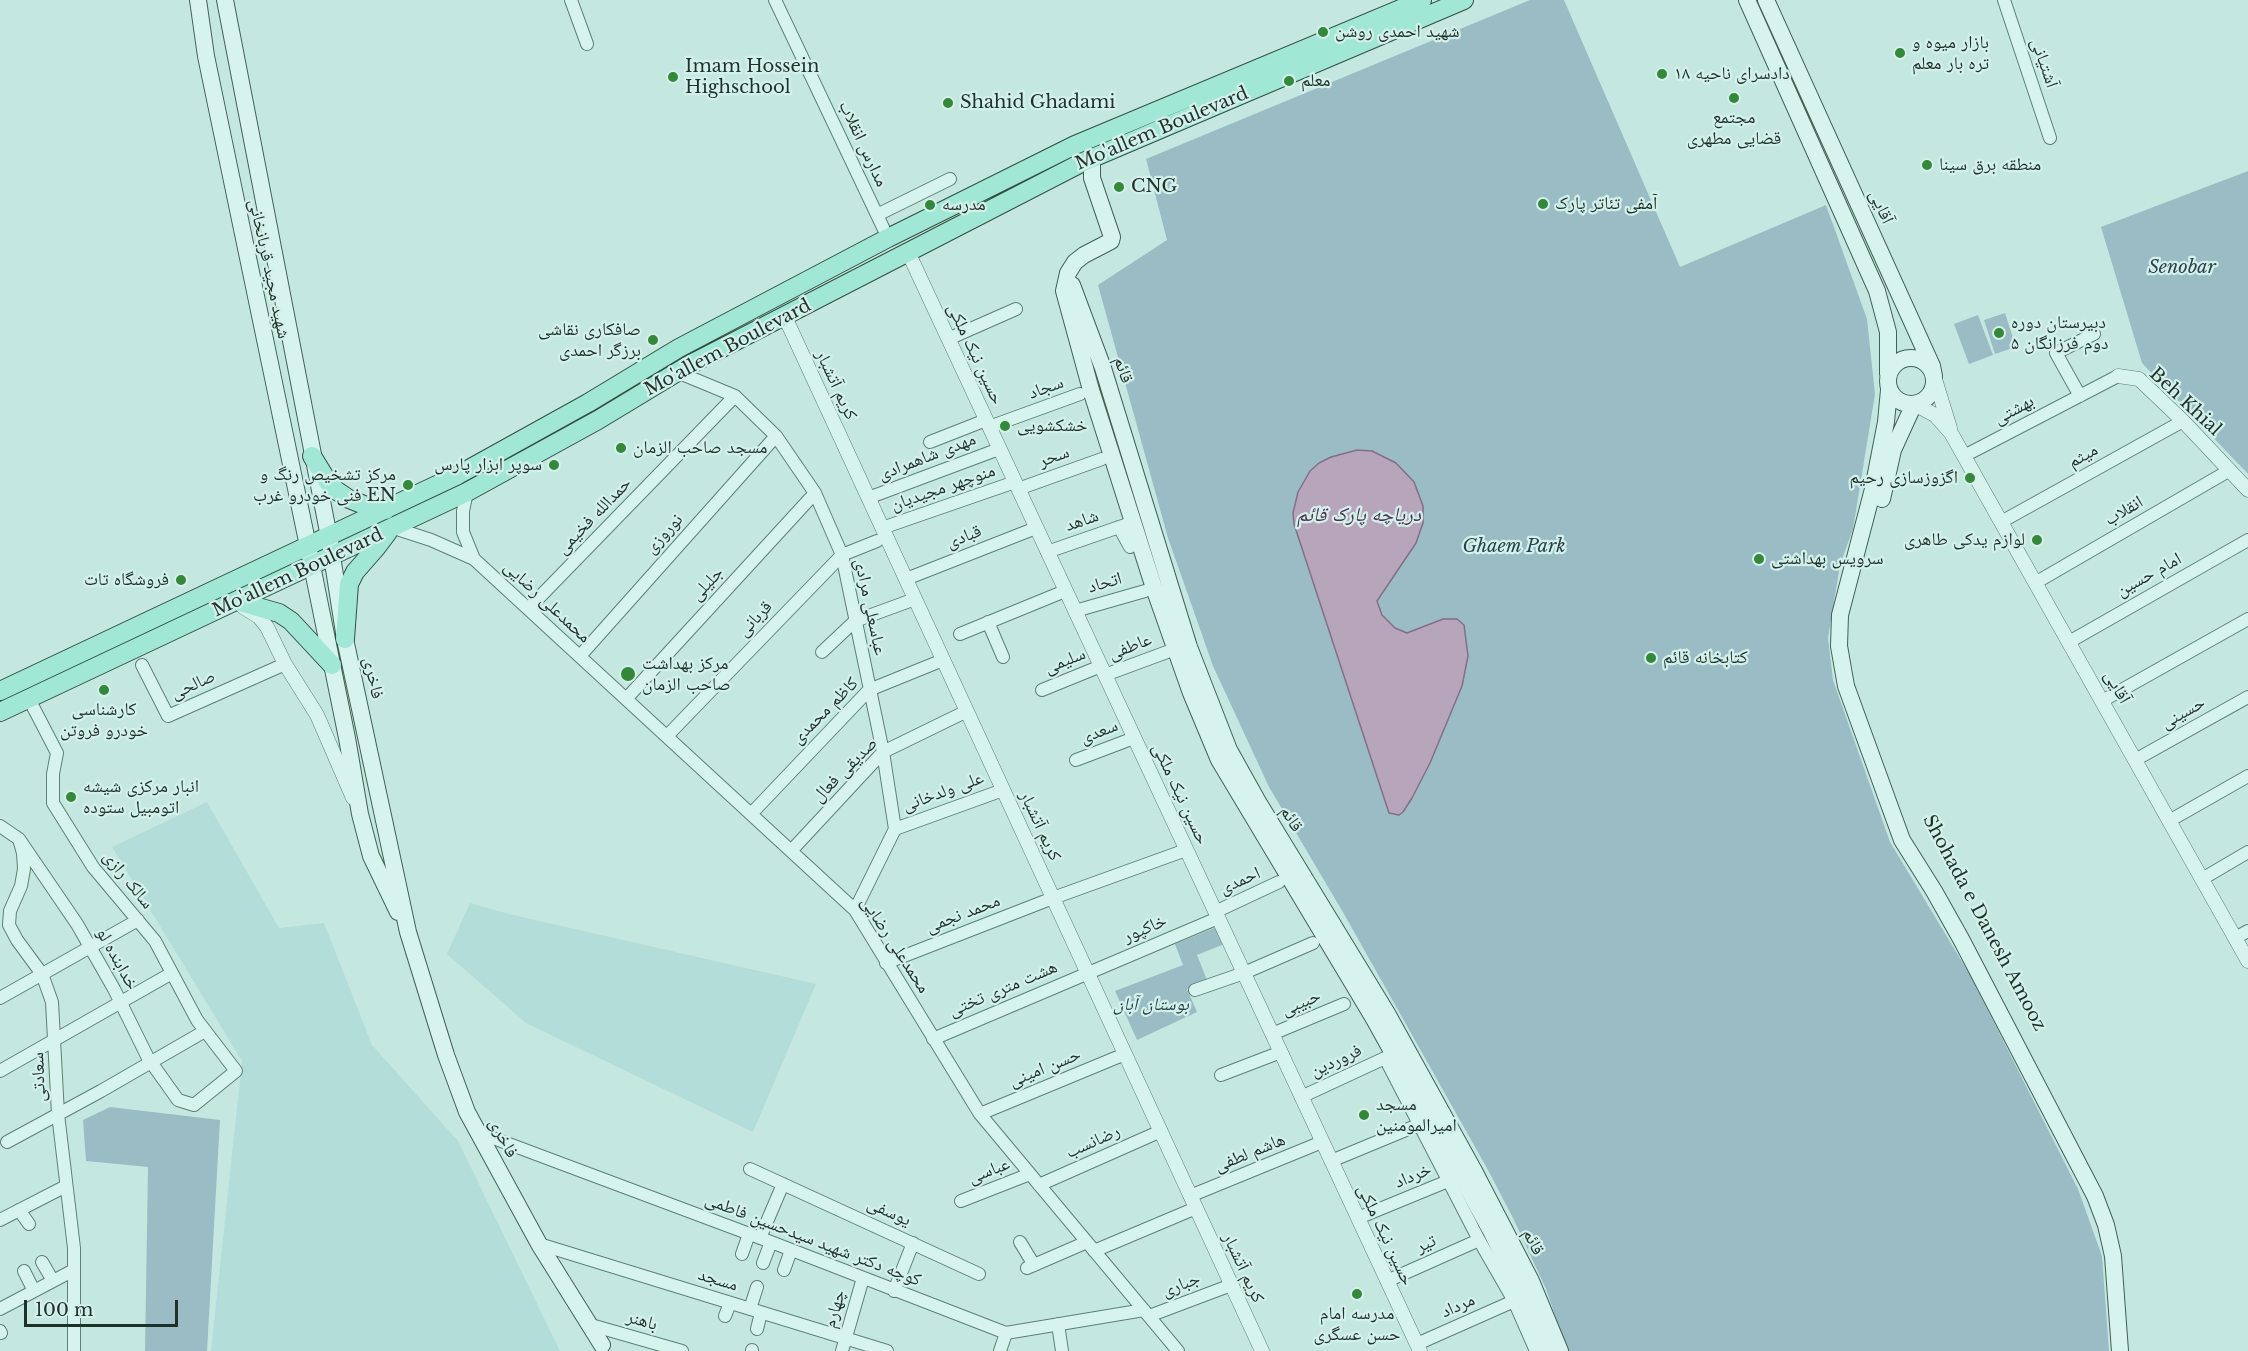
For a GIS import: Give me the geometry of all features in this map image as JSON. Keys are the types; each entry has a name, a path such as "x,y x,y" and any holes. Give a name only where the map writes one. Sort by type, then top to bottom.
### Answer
{"main road":[{"name":"شهید مجید قربانخانی","path":"198,0 206,56 231,182 312,566"},
{"name":"شهید مجید قربانخانی","path":"225,0 329,537"},
{"name":"Mo'allem Boulevard","path":"0,691 458,475 588,403 679,348 888,238 1075,145 1422,0"},
{"name":"Mo'allem Boulevard","path":"0,712 467,492 598,420 677,372 1092,158 1464,0"},
{"name":"آقایی","path":"1748,0 1877,291 1888,332 1888,382"},
{"name":"آقایی","path":"1766,0 1932,366 1934,376"},
{"path":"1068,273 1075,262 1111,241 1112,237 1092,178 1092,158"},
{"path":"231,182 242,188 252,187 259,178"},
{"path":"237,208 263,201"},
{"path":"242,233 251,226 261,223 268,227"},
{"name":"قائم","path":"1068,273 1064,291 1091,390 1171,639 1218,760 1374,1019 1491,1231 1527,1304 1546,1351"},
{"name":"قائم","path":"1068,273 1103,368 1189,648 1229,750 1258,802 1388,1015 1473,1169 1531,1281 1560,1351"},
{"path":"1912,357 1926,363 1934,376 1932,391 1928,397 1914,404 1899,401 1888,382 1897,361 1912,357"},
{"name":"Shohada e Danesh Amooz","path":"1879,490 1888,382"},
{"name":"Shohada e Danesh Amooz","path":"1914,404 1893,450 1879,490 1850,616 1848,643 1852,665 1910,831 1969,936 2105,1192 2121,1249 2127,1289 2130,1351"},
{"path":"312,456 328,482 349,500 363,506 386,510"},
{"path":"1879,490 1840,615 1839,646 1846,686 1902,840 1955,930 2095,1196 2106,1224 2113,1256 2120,1351"},
{"path":"345,639 349,584 355,572 391,529"},
{"name":"فاخری","path":"329,537 345,639 408,932 446,1056 477,1132 539,1244 604,1349"},
{"name":"فاخری","path":"312,566 360,814 372,856 408,932"},
{"path":"235,602 270,610 291,621 332,665"}],"street":[{"path":"571,0 587,44"},
{"name":"مدارس انقلاب","path":"775,0 888,238"},
{"name":"آشتیانی","path":"2004,0 2050,138"},
{"path":"877,214 950,179"},
{"name":"حسین نیک ملکی","path":"908,252 1418,1348"},
{"path":"948,339 1016,309"},
{"name":"کریم آتشبار","path":"785,317 868,498 880,534 906,579 1262,1351"},
{"path":"2080,396 2056,353 2094,334"},
{"name":"عباسعلی مرادی","path":"677,372 735,396 776,436 815,493 842,555 883,752 895,829"},
{"name":"آقایی","path":"1934,376 1952,433 1964,456 2248,961"},
{"name":"بهشتی","path":"1964,456 2118,376"},
{"name":"Beh Khial","path":"2118,376 2139,379 2248,490"},
{"name":"سجاد","path":"930,442 1080,394"},
{"name":"حمدالله فخیمی","path":"528,609 735,396"},
{"name":"آقایی","path":"1914,404 1935,415 1952,433"},
{"name":"میثم","path":"2001,522 2182,421"},
{"name":"نوروزی","path":"580,656 776,436"},
{"name":"مهدی شاهمرادی","path":"868,498 999,449"},
{"name":"سحر","path":"1016,486 1102,459"},
{"name":"انقلاب","path":"2035,582 2230,470"},
{"name":"منوچهر مجیدیان","path":"880,534 1016,486"},
{"path":"467,492 463,511 463,532 474,559"},
{"name":"جلیلی","path":"626,699 815,493"},
{"name":"شاهد","path":"1047,552 1124,526 1130,547"},
{"name":"قبادی","path":"906,579 1036,528"},
{"path":"391,529 431,540 474,559"},
{"name":"قربانی","path":"667,736 842,555 880,534"},
{"name":"امام حسین","path":"2069,642 2248,540"},
{"name":"محمدعلی رضایی","path":"474,559 855,910 980,1114 1178,1351"},
{"path":"960,634 1065,591"},
{"name":"اتحاد","path":"1075,610 1145,591"},
{"path":"822,652 855,621 915,599"},
{"path":"235,602 259,617 267,627 285,664 317,715 360,814"},
{"path":"2102,701 2248,619"},
{"path":"988,622 1003,657"},
{"name":"عاطفی","path":"1103,671 1167,652"},
{"name":"کاظم محمدی","path":"750,814 869,690 943,660"},
{"name":"صالحی","path":"142,664 168,716 285,664"},
{"name":"سلیمی","path":"1042,690 1103,671"},
{"name":"حسینی","path":"2135,760 2248,697"},
{"name":"سالک رازی","path":"29,699 57,753 53,774 53,803 93,867 155,941 197,1020 236,1071 194,1105 178,1100"},
{"name":"صدیقی فعال","path":"791,851 883,752 967,711"},
{"name":"سعدی","path":"1076,760 1134,738"},
{"path":"2169,821 2248,776"},
{"name":"علی ولدخانی","path":"895,829 1003,790"},
{"path":"0,826 19,839"},
{"path":"855,910 895,829"},
{"name":"خدابنده لو","path":"19,839 90,947 121,1002 150,1062 178,1100"},
{"name":"سعادتی","path":"19,839 24,853 24,869 21,886 10,911 9,925 42,974 52,1002 58,1114 74,1248 71,1350"},
{"name":"محمد نجمی","path":"886,963 1053,898 1186,850"},
{"path":"2202,879 2248,852"},
{"name":"احمدی","path":"1216,915 1279,882"},
{"name":"خاکپور","path":"1087,973 1216,915"},
{"path":"0,998 138,920"},
{"path":"2235,938 2248,931"},
{"path":"1195,990 1244,973 1313,943"},
{"path":"0,1071 172,973"},
{"name":"هشت متری تختی","path":"933,1039 1087,973"},
{"name":"حبیبی","path":"1272,1034 1344,1004"},
{"path":"7,1142 205,1030"},
{"path":"1221,1076 1281,1052"},
{"name":"حسن امینی","path":"980,1114 1125,1054"},
{"name":"فروردین","path":"1301,1097 1385,1058 1419,1125"},
{"path":"1331,1161 1419,1125 1479,1240 1514,1301 1536,1351"},
{"name":"رضانسب","path":"1039,1185 1161,1131"},
{"name":"کوچه دکتر شهید سیدحسین فاطمی","path":"477,1132 1006,1333"},
{"name":"هاشم لطفی","path":"1020,1242 1030,1266 1090,1246 1323,1143"},
{"name":"یوسفی","path":"750,1169 979,1274"},
{"name":"عباسی","path":"961,1201 1030,1174"},
{"name":"خرداد","path":"1358,1218 1448,1181"},
{"path":"742,1254 760,1238 783,1184"},
{"path":"0,1220 66,1186"},
{"path":"19,1210 29,1224"},
{"path":"760,1238 763,1263"},
{"name":"تیر","path":"1387,1281 1479,1240"},
{"path":"894,1291 913,1243"},
{"name":"مسجد","path":"539,1244 887,1351"},
{"path":"784,1270 791,1250"},
{"path":"42,1262 53,1281"},
{"path":"0,1309 74,1270"},
{"path":"24,1271 34,1291"},
{"name":"چهارم","path":"842,1351 864,1278"},
{"path":"757,1287 755,1311 757,1329"},
{"name":"جباری","path":"1147,1313 1226,1287"},
{"name":"مرداد","path":"1418,1348 1514,1301"},
{"path":"725,1316 730,1303"},
{"path":"1000,1351 1006,1333 1147,1313"},
{"path":"1058,1324 1062,1351"},
{"name":"باهنر","path":"591,1325 682,1351"},
{"path":"642,1339 648,1351"}],"shaded area":[{"path":"207,802 279,928 324,923 372,1045 458,1141 560,1351 211,1351 242,1061 112,847"},
{"path":"470,903 509,914 816,984 753,1132 526,1023 447,954"}],"green space":[{"name":"Ghaem Park","path":"1530,0 1564,0 1680,267 1826,205 1867,319 1875,394 1853,529 1840,565 1828,638 1833,680 1890,842 1970,975 2078,1189 2102,1256 2109,1351 1567,1351 1546,1289 1514,1220 1344,914 1269,787 1213,666 1168,538 1098,285 1167,240 1146,159"},
{"name":"Senobar","path":"2248,171 2248,474 2142,363 2101,227"},
{"path":"2005,313 2016,347 1995,354 1984,320"},
{"path":"1978,315 1993,355 1969,364 1954,324"},
{"name":"بوستان آبان","path":"1219,926 1227,943 1197,955 1207,980 1187,989 1197,1012 1137,1040 1115,991 1183,965 1175,944"},
{"path":"110,1107 220,1120 207,1351 145,1351 148,1167 86,1161 83,1120"}],"water":[{"name":"دریاچه پارک قائم","path":"1357,450 1372,451 1396,463 1414,482 1423,506 1423,523 1416,543 1377,601 1382,615 1395,628 1407,633 1443,619 1457,619 1464,625 1468,656 1462,686 1430,763 1412,798 1399,815 1389,813 1294,524 1293,513 1298,492 1310,471 1331,457"}],"place":[{"name":"شهید احمدی روشن","path":"1323,32"},
{"name":"بازار میوه و تره بار معلم","path":"1900,53"},
{"name":"دادسرای ناحیه ۱۸","path":"1662,74"},
{"name":"Imam Hossein Highschool","path":"673,77"},
{"name":"معلم","path":"1289,81"},
{"name":"مجتمع قضایی مطهری","path":"1734,98"},
{"name":"Shahid Ghadami","path":"948,103"},
{"name":"منطقه برق سینا","path":"1927,165"},
{"name":"CNG","path":"1119,187"},
{"name":"آمفی تئاتر پارک","path":"1543,204"},
{"name":"مدرسه","path":"930,205"},
{"name":"دبیرستان دوره دوم فرزانگان ۵","path":"1999,333"},
{"name":"صافکاری نقاشی برزگر احمدی","path":"653,340"},
{"name":"خشکشویی","path":"1005,426"},
{"name":"مسجد صاحب الزمان","path":"621,448"},
{"name":"سوپر ابزار پارس","path":"554,465"},
{"name":"اگزوزسازی رحیم","path":"1970,478"},
{"name":"مرکز تشخیص رنگ و فنی خودرو غرب EN","path":"408,485"},
{"name":"لوازم یدکی طاهری","path":"2037,540"},
{"name":"سرویس بهداشتی","path":"1759,559"},
{"name":"فروشگاه تات","path":"181,580"},
{"name":"کتابخانه قائم","path":"1651,658"},
{"name":"مرکز بهداشت صاحب الزمان","path":"628,674"},
{"name":"کارشناسی خودرو فروتن","path":"104,690"},
{"name":"انبار مرکزی شیشه اتومبیل ستوده","path":"71,797"},
{"name":"مسجد امیرالمومنین","path":"1364,1115"},
{"name":"مدرسه امام حسن عسگری","path":"1357,1294"}]}
